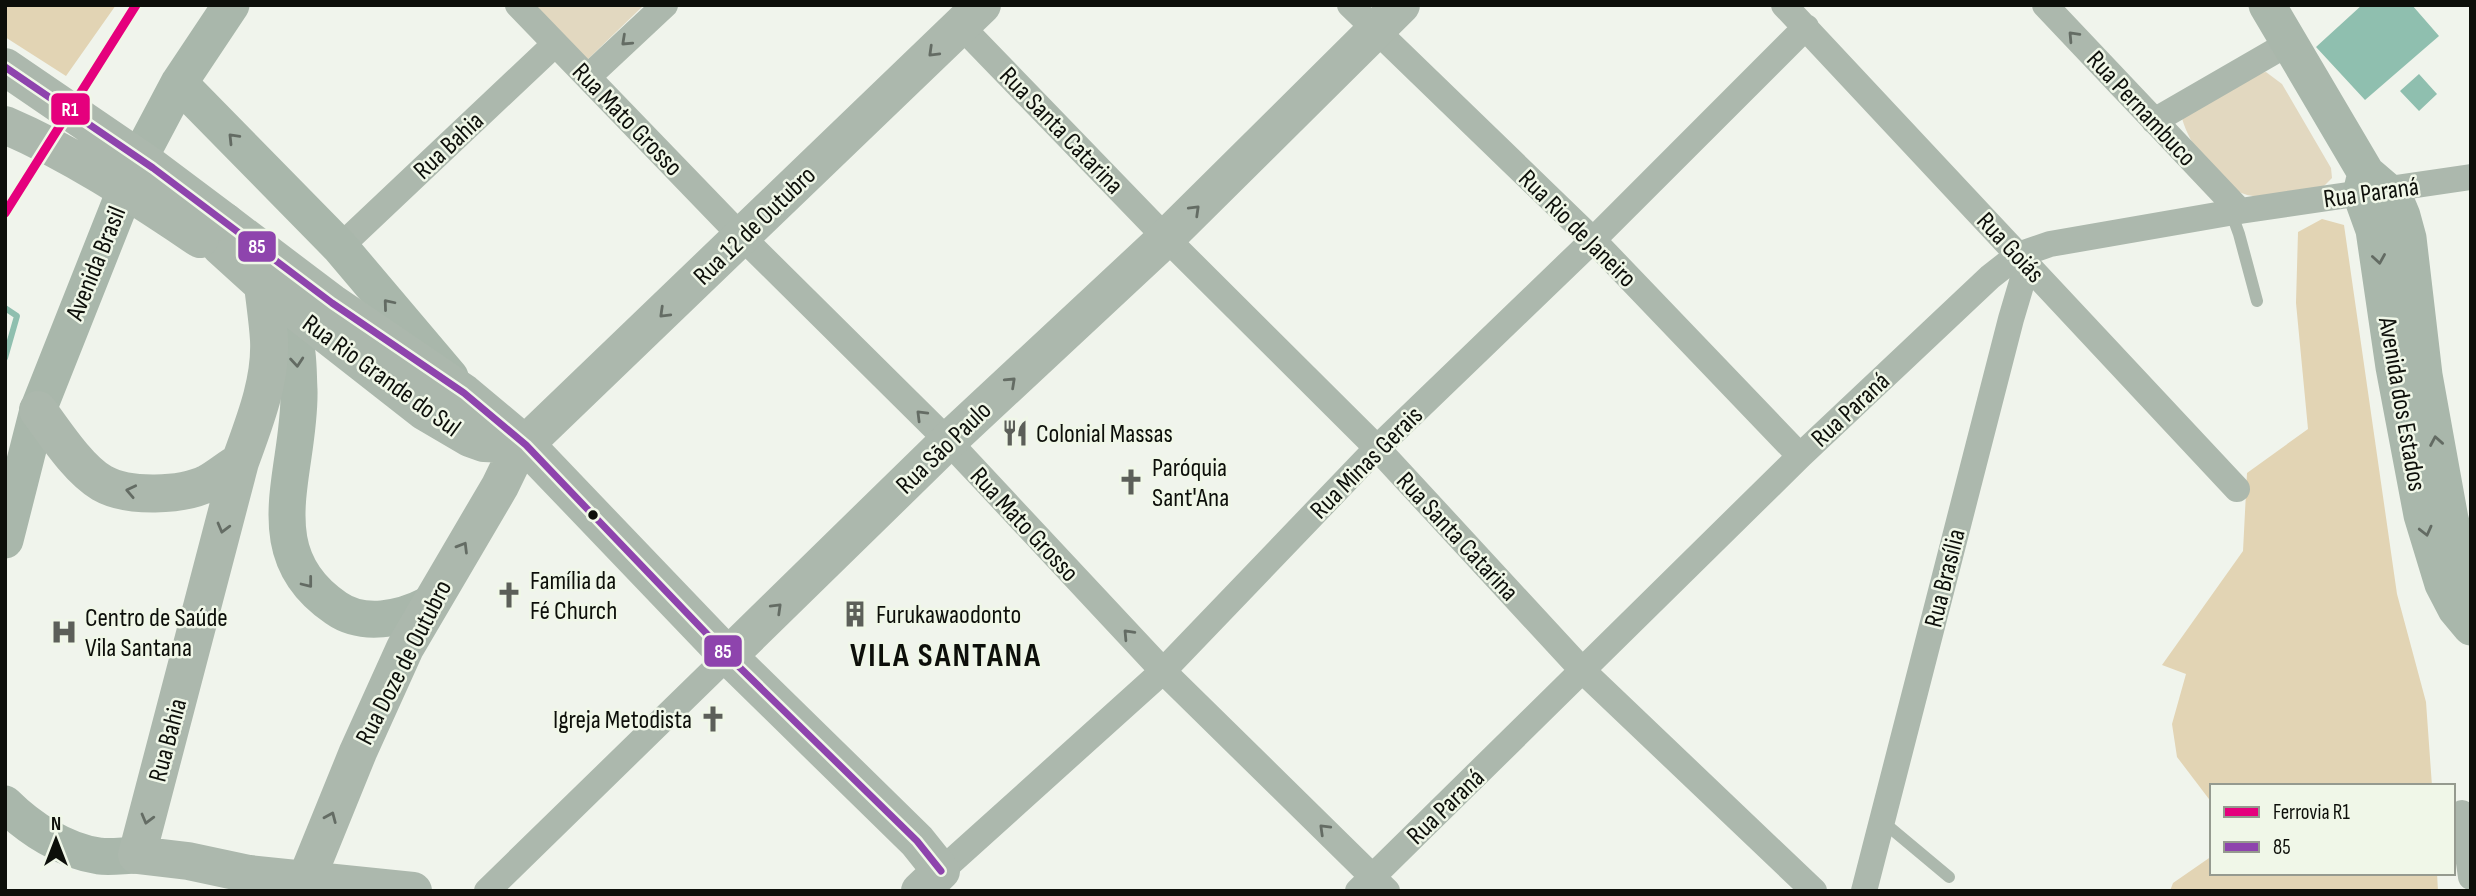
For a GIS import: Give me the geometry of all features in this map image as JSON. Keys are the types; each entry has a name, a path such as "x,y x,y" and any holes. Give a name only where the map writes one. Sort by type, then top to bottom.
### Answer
{"main road":[{"name":"Avenida Brasil","path":"5,540 38,410 134,168 179,83 231,5"},
{"name":"Avenida dos Estados","path":"2267,5 2371,186 2374,230 2393,367 2429,544 2442,584 2456,609 2471,627"},
{"name":"Rua São Paulo","path":"728,656 947,441 1166,238 1268,139 1375,14"},
{"name":"Rua 12 de Outubro","path":"526,445 971,15"},
{"path":"5,67 153,168 215,237 270,291"},
{"name":"Rua Rio Grande do Sul","path":"179,83 340,247 464,393"},
{"path":"5,93 215,237"},
{"path":"5,125 43,141 332,303 464,393 526,445 728,656 917,841 930,881"},
{"name":"Avenida dos Estados","path":"2371,186 2394,197 2408,238 2424,375 2450,519 2461,559 2471,577"},
{"name":"Rua Rio Grande do Sul","path":"270,291 424,411 470,438 484,443 526,445"},
{"name":"Rua Rio Grande do Sul","path":"270,291 294,338 298,382 286,529 292,556 304,581 321,598 341,611 365,618 385,619 408,615 428,605"},
{"name":"Rua Bahia","path":"137,855 240,462 267,375 270,291"},
{"path":"38,410 72,456 102,483 135,494 171,492 206,484 240,462"},
{"name":"Rua Doze de Outubro","path":"303,886 358,752 405,648 500,486 516,453 526,445"},
{"path":"5,804 33,830 99,856 137,855 188,861 245,882 413,891"}],"street":[{"name":"Rua Mato Grosso","path":"519,5 742,237 947,441 1163,671 1373,886"},
{"path":"588,78 665,5"},
{"name":"Rua Goiás","path":"1784,5 2237,489"},
{"name":"Rua Pernambuco","path":"2045,5 2235,212"},
{"name":"Rua Rio de Janeiro","path":"1375,14 1800,456"},
{"name":"Rua Santa Catarina","path":"971,15 1166,238 1377,449 1583,671 1814,891"},
{"name":"Rua Minas Gerais","path":"930,881 1163,671 1377,449 1593,240 1806,27"},
{"path":"2154,121 2289,43"},
{"name":"Rua Bahia","path":"340,247 555,44"},
{"name":"Rua Paraná","path":"1373,886 1583,671 1800,456 1990,277 2050,244 2371,186 2471,177"},
{"name":"Rua Brasília","path":"1864,891 2011,319 2023,260"},
{"name":"Rua São Paulo","path":"487,891 728,656"},
{"path":"2462,813 2471,877"}],"lane":[{"path":"2235,212 2258,301"},
{"path":"1882,820 1949,877"}],"shaded area":[{"path":"5,5 116,5 66,76 5,37"},
{"path":"526,5 644,5 583,64"},
{"path":"2362,5 2412,5 2439,36 2365,100 2316,47"},
{"path":"2266,72 2282,84 2331,168 2332,178 2324,186 2269,196 2242,193 2219,177 2192,142 2182,118 2247,75"},
{"path":"2419,74 2437,94 2419,111 2400,91"},
{"path":"2322,219 2344,225 2397,594 2426,702 2432,784 2210,784 2210,800 2177,757 2172,724 2186,674 2162,665 2243,551 2247,473 2308,429 2296,303 2298,232"},
{"path":"2210,857 2210,875 2437,875 2438,891 2170,891 2173,883"}],"waterway":[{"path":"5,308 17,316 5,358"}],"rail line":[{"name":"R1","path":"5,213 136,5"}],"transit line":[{"name":"85","path":"5,67 153,168 332,303 464,393 526,445 728,656 917,841 941,871"}],"place":[{"name":"Colonial Massas","path":"1015,433"},
{"name":"Paróquia Sant'Ana","path":"1131,482"},
{"name":"Família da Fé Church","path":"509,595"},
{"name":"Furukawaodonto","path":"855,614"},
{"name":"Centro de Saúde Vila Santana","path":"64,632"},
{"name":"Igreja Metodista","path":"713,719"}],"district":[{"name":"VILA SANTANA","path":"946,654"}]}
